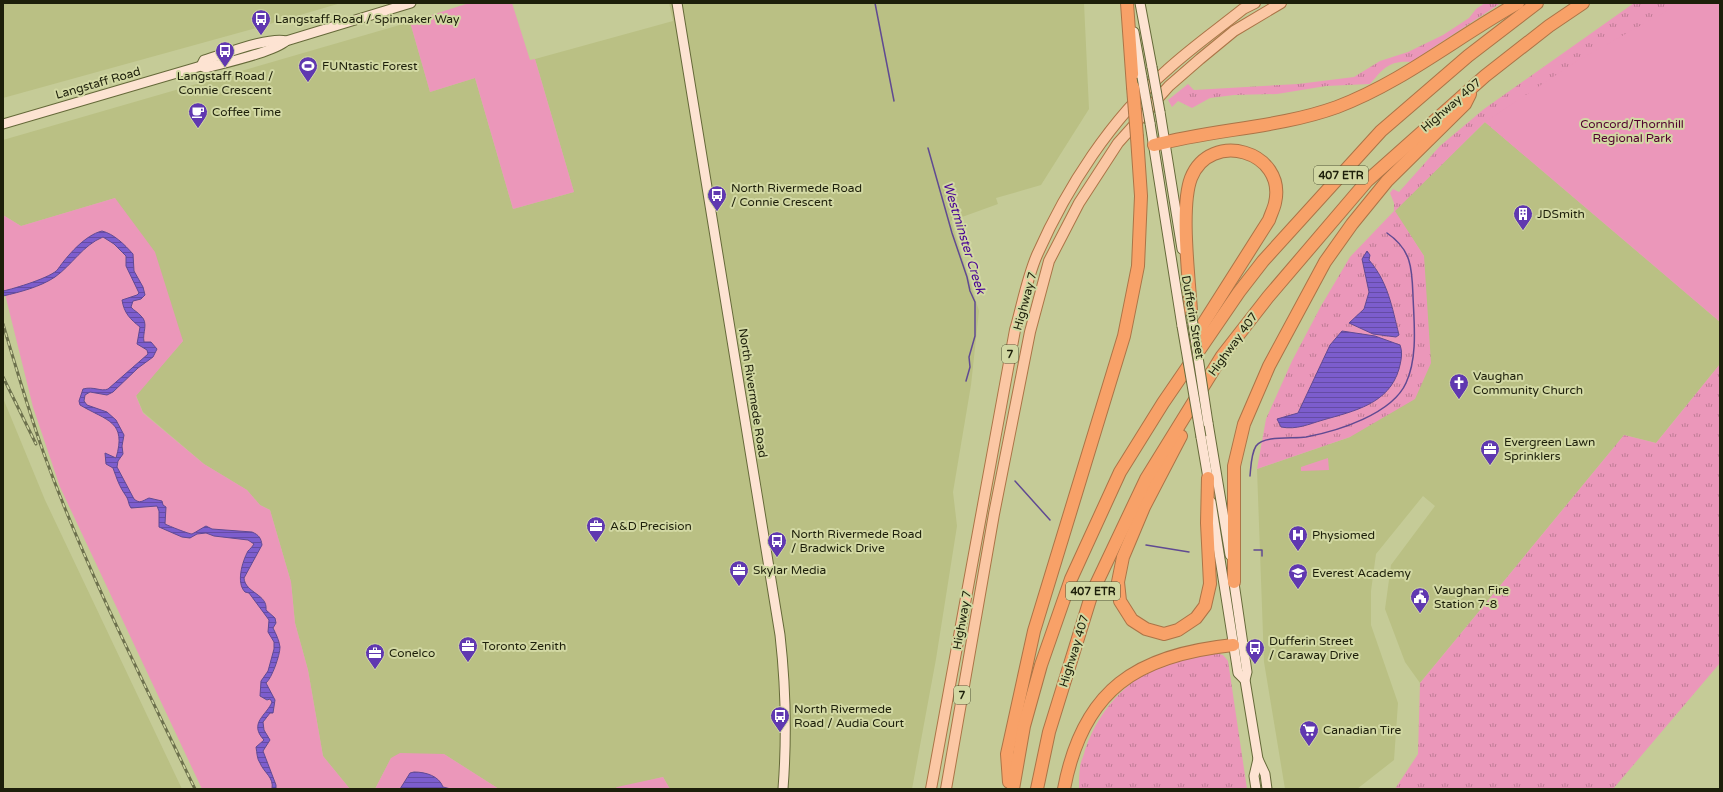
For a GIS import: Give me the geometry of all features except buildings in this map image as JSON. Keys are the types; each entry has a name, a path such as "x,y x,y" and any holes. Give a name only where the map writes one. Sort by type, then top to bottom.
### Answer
{"highway":[{"path":"1011,789 1007,754 1034,631 1124,336 1136,274 1141,196 1128,3"},
{"path":"1160,144 1289,120 1337,107 1401,77 1494,16 1518,3"},
{"name":"Highway 407","path":"1011,789 1024,726 1040,665 1071,579 1120,472 1178,380 1239,292 1263,261 1381,131 1468,56 1538,3"},
{"name":"Highway 407","path":"1037,789 1049,732 1092,593 1146,479 1188,408 1222,356 1268,297 1367,181 1475,85 1549,26 1583,3"},
{"path":"1234,582 1234,466 1244,424 1269,366 1325,262 1352,224 1387,181 1466,104 1475,85"},
{"path":"1178,380 1204,324 1269,220 1275,202 1276,186 1269,169 1250,154 1232,150 1216,152 1202,161 1191,177 1188,189 1186,215 1191,311"},
{"path":"1188,408 1183,433 1144,507 1123,557 1118,582 1120,601 1132,620 1146,629 1164,634 1178,630 1196,618 1205,606 1210,584 1207,523 1208,478"},
{"path":"1064,789 1066,777 1079,738 1092,713 1106,695 1128,675 1147,665 1191,650 1233,645"}],"main road":[{"name":"Langstaff Road","path":"3,124 201,66 206,68 244,57 281,46 286,41 411,3"},
{"name":"North Rivermede Road","path":"677,3 780,635 786,704 786,748 783,789"},
{"name":"Dufferin Street","path":"1128,3 1150,123 1160,144 1191,311 1234,582 1247,672 1245,680 1258,759 1265,774 1267,789"},
{"name":"Dufferin Street","path":"1140,3 1160,112 1160,144 1182,326 1208,478 1233,645 1238,673 1245,680"},
{"name":"Highway 7","path":"931,789 1015,330 1036,256 1072,187 1108,134 1124,114 1166,70 1243,9 1255,3"},
{"name":"Highway 7","path":"946,789 994,514 1030,332 1049,261 1079,203 1118,143 1169,86 1234,31 1281,3"},
{"name":"Dufferin Street","path":"1256,789 1254,776 1258,759"}],"shaded area":[{"path":"3,3 341,3 3,98"},
{"path":"669,3 1084,3 1089,109 1041,185 996,198 998,204 951,221 979,311 971,385 953,492 957,526 936,659 912,789 670,789 663,777 614,789 499,789 444,754 391,758 375,789 350,789 323,756 308,670 295,623 291,582 270,510 260,505 247,490 204,464 143,412 136,395 183,341 115,198 21,226 3,215 3,140 410,22 430,92 475,78 513,209 574,192 535,59 673,21"},
{"path":"1485,122 1720,322 1720,364 1656,443 1624,435 1420,683 1405,662 1385,609 1391,565 1435,506 1423,496 1376,554 1371,591 1371,625 1398,703 1394,760 1357,789 1285,789 1264,662 1257,469 1350,437 1424,256 1394,211"},
{"path":"102,231 115,237 133,254 134,271 143,287 145,295 141,299 133,301 131,307 145,322 144,342 151,342 157,349 153,357 138,368 113,392 107,395 90,392 85,395 84,401 87,405 107,412 116,420 124,435 122,446 123,454 118,461 117,467 136,501 140,502 149,498 162,501 163,505 166,507 165,524 192,534 206,526 212,529 252,532 260,539 262,545 244,578 248,587 264,600 266,610 275,618 276,623 273,628 280,647 275,666 266,683 275,700 273,713 270,713 263,722 264,730 270,740 263,751 276,785 276,789 272,789 272,781 258,760 256,747 264,740 258,729 258,724 272,702 270,699 267,700 260,696 261,681 268,671 274,649 274,642 268,632 269,620 249,593 245,592 242,588 240,578 248,551 254,544 248,540 214,536 206,533 197,534 190,538 182,537 159,527 159,511 157,506 131,508 113,468 106,464 105,453 116,458 119,446 117,429 106,419 80,405 79,401 83,389 108,389 148,354 147,350 137,344 140,327 128,315 123,305 122,300 139,293 126,266 126,256 114,244 103,237 89,245 61,272 49,281 30,289 3,296 3,291 49,276 58,269 71,252 83,241"},
{"path":"1367,251 1370,255 1369,260 1381,277 1385,286 1399,335 1396,337 1373,334 1349,323 1364,309 1369,292 1362,259"},
{"path":"1342,331 1375,336 1400,345 1401,360 1394,381 1379,398 1358,409 1303,426 1292,428 1281,427 1277,419 1298,413 1330,345"},
{"path":"3,398 45,500 182,789 3,789"},
{"path":"414,772 432,775 441,783 443,787 451,789 400,789 410,773"}],"green space":[{"path":"469,3 512,3 530,60 535,59 574,192 513,209 475,78 430,92 410,22"},
{"path":"1485,3 1501,3 1411,62 1397,62 1387,67 1370,84 1326,86 1277,94 1234,95 1210,98 1192,108 1178,101 1172,107 1168,100 1188,84 1194,90 1298,84 1354,77 1380,61 1408,52 1443,35 1469,18 1476,9"},
{"path":"1634,3 1690,3 1525,156 1485,122 1395,211 1424,256 1431,363 1415,399 1350,437 1257,469 1266,419 1292,361 1321,306 1350,257 1394,211 1394,203 1390,193 1393,189 1399,192 1440,146 1484,109"},
{"name":"Concord/Thornhill Regional Park","path":"1681,3 1720,3 1720,322 1485,122 1577,61"},
{"path":"115,198 155,252 183,341 136,396 143,413 204,464 247,490 260,505 270,510 291,582 295,623 308,670 323,756 350,789 202,789 60,487 33,407 3,286 3,215 21,226"},
{"path":"1720,364 1720,663 1613,789 1395,789 1418,754 1420,683 1624,435 1656,443"},
{"path":"1328,458 1329,470 1301,471 1301,467"},
{"path":"1216,653 1223,655 1228,661 1247,789 1079,789 1079,775 1085,750 1100,719 1121,692 1148,672 1163,665 1184,658"},
{"path":"400,753 444,754 499,789 375,789 391,758"},
{"path":"663,777 670,789 614,789 617,787"}],"waterway":[{"name":"Westminster Creek","path":"875,3 894,101"},
{"name":"Westminster Creek","path":"928,148 952,233 967,277 970,291 975,302 975,336 969,357 970,367 966,381"},
{"path":"1250,476 1253,453 1256,446 1265,440 1306,437 1333,430 1363,419 1389,404 1399,394 1406,383 1410,373 1414,351 1411,269 1406,253 1395,239 1387,233"},
{"name":"Westminster Creek","path":"1015,481 1050,520"},
{"name":"Westminster Creek","path":"1146,545 1189,552"},
{"name":"Westminster Creek","path":"1254,550 1262,550 1262,556"}],"railway":[{"path":"3,324 38,438 60,497 96,582 195,789"},
{"path":"3,377 36,444"}],"place":[{"name":"Langstaff Road / Spinnaker Way","path":"261,36"},
{"name":"Langstaff Road / Connie Crescent","path":"225,68"},
{"name":"FUNtastic Forest","path":"308,83"},
{"name":"Coffee Time","path":"198,129"},
{"name":"North Rivermede Road / Connie Crescent","path":"717,212"},
{"name":"JDSmith","path":"1523,231"},
{"name":"Vaughan Community Church","path":"1459,400"},
{"name":"Evergreen Lawn Sprinklers","path":"1490,466"},
{"name":"A&D Precision","path":"596,543"},
{"name":"Physiomed","path":"1298,552"},
{"name":"North Rivermede Road / Bradwick Drive","path":"777,558"},
{"name":"Skylar Media","path":"739,587"},
{"name":"Everest Academy","path":"1298,590"},
{"name":"Vaughan Fire Station 7-8","path":"1420,614"},
{"name":"Toronto Zenith","path":"468,663"},
{"name":"Dufferin Street / Caraway Drive","path":"1255,665"},
{"name":"Conelco","path":"375,670"},
{"name":"North Rivermede Road / Audia Court","path":"780,733"},
{"name":"Canadian Tire","path":"1309,747"}]}
